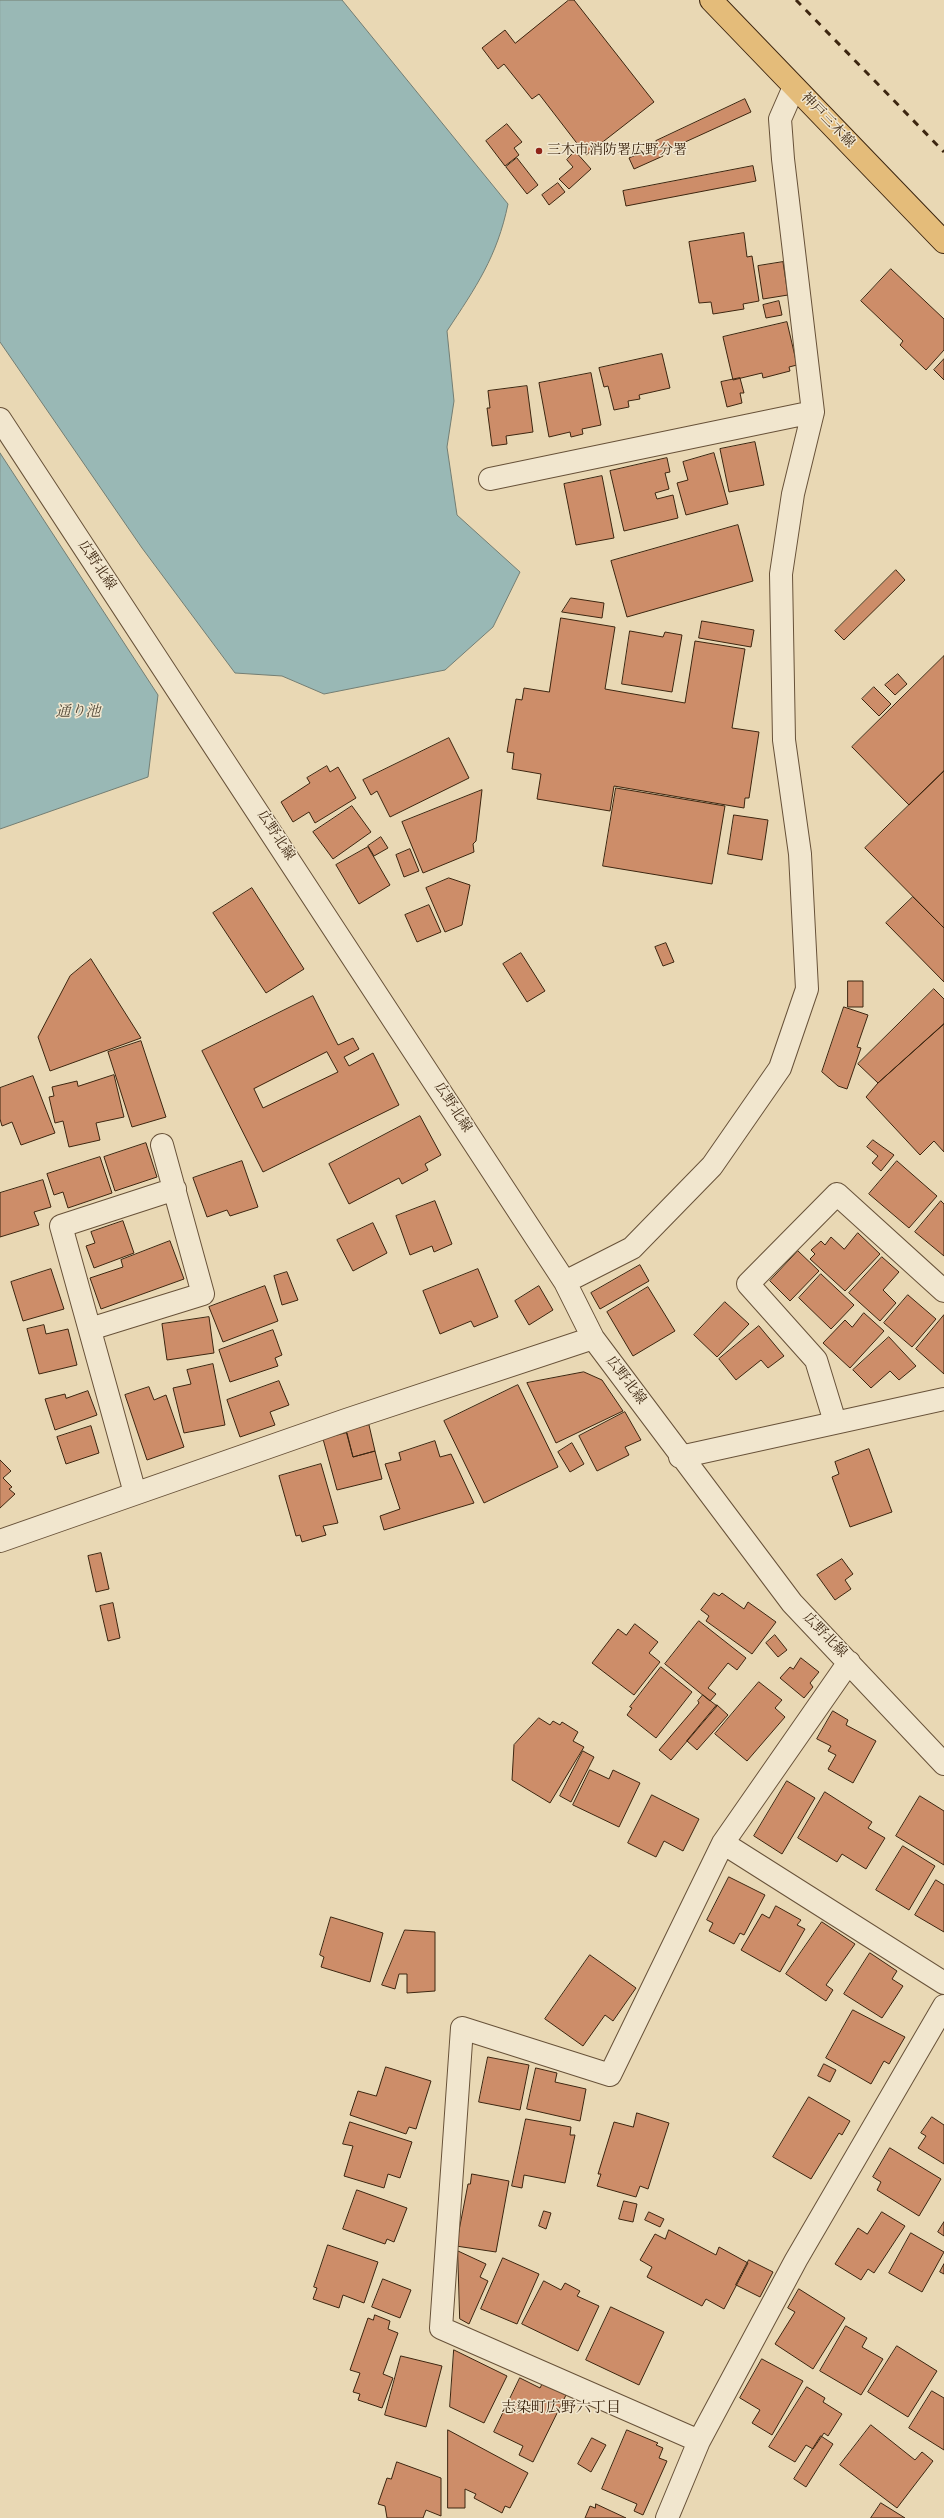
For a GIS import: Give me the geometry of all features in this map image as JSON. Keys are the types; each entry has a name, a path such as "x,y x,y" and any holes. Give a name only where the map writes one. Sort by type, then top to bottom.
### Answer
{"main road":[{"name":"神戸三木線","path":"711,0 944,242"}],"street":[{"path":"565,1282 632,1248 712,1166 780,1068 807,989 800,854 784,740 781,574 794,494 813,412 783,159 780,119 794,87"},
{"path":"490,479 813,412"},
{"name":"広野北線","path":"0,419 565,1282 593,1338 680,1457 792,1603 944,1764"},
{"path":"90,1329 203,1294 162,1145"},
{"path":"135,1493 61,1226 175,1189"},
{"path":"835,1422 816,1360 748,1284 837,1194 944,1290"},
{"path":"0,1541 346,1420 593,1338"},
{"path":"680,1457 944,1399"},
{"path":"699,2441 441,2328 462,2028 610,2075 723,1844 849,1662"},
{"path":"723,1844 944,1983"},
{"path":"667,2518 699,2441 796,2260 944,2006"}],"water":[{"path":"0,0 342,0 508,204 492,256 467,300 447,331 454,401 447,447 457,515 520,572 493,627 445,670 324,694 282,676 235,673 142,548 0,342"},
{"name":"通り池","path":"0,453 158,695 148,777 0,829"}],"building":[{"path":"569,0 574,0 654,102 586,155 539,94 532,99 504,64 498,69 482,48 505,30 515,43"},
{"path":"745,99 751,112 661,153 663,156 634,169 629,158 658,145 656,141"},
{"path":"507,124 522,142 514,148 519,155 505,166 486,141"},
{"path":"575,151 591,169 569,189 559,179 573,167 567,160"},
{"path":"517,158 538,185 527,194 506,167"},
{"path":"753,166 756,181 626,206 623,191"},
{"path":"558,183 565,192 549,205 542,195"},
{"path":"744,233 747,257 752,256 759,301 743,304 744,309 713,314 711,302 699,303 689,242"},
{"path":"783,262 788,295 763,299 758,266"},
{"path":"891,269 944,319 944,350 926,370 900,345 903,341 861,301"},
{"path":"779,301 782,315 766,318 763,305"},
{"path":"787,322 797,365 789,367 790,371 763,378 762,373 733,380 723,337"},
{"path":"662,354 670,388 639,395 640,399 628,401 629,407 614,410 608,386 604,387 599,368"},
{"path":"944,359 944,380 934,370"},
{"path":"591,373 601,425 582,429 583,434 571,437 570,432 549,437 539,383"},
{"path":"740,378 744,393 740,393 742,403 727,407 721,382"},
{"path":"527,386 533,432 506,436 507,444 492,446 487,408 490,408 488,391"},
{"path":"755,442 764,485 729,492 720,449"},
{"path":"714,453 728,504 686,515 677,483 688,480 683,462"},
{"path":"667,458 670,472 665,473 669,489 655,493 657,499 673,495 678,518 624,531 610,471"},
{"path":"602,476 614,538 576,545 564,484"},
{"path":"738,525 753,581 627,617 611,561"},
{"path":"896,570 905,580 844,640 835,631"},
{"path":"571,598 604,603 602,618 562,612"},
{"path":"561,618 615,627 605,689 685,703 695,641 745,649 732,728 759,732 749,798 745,798 744,808 614,786 610,811 537,799 541,774 512,769 514,753 507,752 516,699 522,700 524,688 549,692"},
{"path":"702,621 754,630 751,647 699,638"},
{"path":"630,631 663,637 665,632 682,635 672,692 622,684"},
{"path":"944,656 944,771 909,805 852,747"},
{"path":"898,674 907,684 895,695 885,685"},
{"path":"874,687 891,704 879,716 862,699"},
{"path":"449,738 469,778 390,817 377,791 371,795 363,780"},
{"path":"327,766 330,772 338,767 356,798 315,823 309,812 293,822 281,802 310,783 307,778"},
{"path":"944,771 944,928 865,848"},
{"path":"616,788 725,806 712,884 603,866"},
{"path":"482,790 476,841 473,844 474,852 423,873 402,822"},
{"path":"352,806 371,832 333,859 313,832"},
{"path":"734,815 768,820 762,860 728,854"},
{"path":"381,837 388,848 374,856 368,846"},
{"path":"368,847 390,885 359,904 336,865"},
{"path":"410,849 419,871 404,877 396,855"},
{"path":"449,878 470,885 462,925 445,932 426,888"},
{"path":"252,888 304,969 266,993 213,913"},
{"path":"913,897 944,928 944,982 886,923"},
{"path":"429,905 441,932 417,942 405,915"},
{"path":"666,943 674,962 663,966 655,947"},
{"path":"521,953 545,991 527,1002 503,964"},
{"path":"91,959 141,1038 50,1071 38,1037 70,976"},
{"path":"848,981 863,981 863,1007 848,1007"},
{"path":"934,989 944,999 944,1024 878,1083 858,1064"},
{"path":"313,996 338,1045 353,1038 359,1049 344,1057 349,1066 373,1053 399,1105 263,1172 202,1051","holes":["327,1052 338,1072 263,1108 254,1089"]},
{"path":"844,1007 868,1015 857,1047 861,1048 847,1089 838,1086 822,1072"},
{"path":"944,1024 944,1152 934,1141 920,1155 866,1097 878,1083"},
{"path":"141,1041 166,1117 132,1127 108,1052"},
{"path":"114,1075 124,1117 96,1123 100,1140 69,1147 63,1121 55,1123 49,1097 54,1096 52,1087 77,1081 78,1086"},
{"path":"33,1076 55,1133 21,1145 12,1122 2,1126 0,1119 0,1088"},
{"path":"420,1116 441,1155 425,1164 428,1170 402,1184 399,1178 349,1204 329,1164"},
{"path":"873,1140 894,1155 881,1171 872,1163 878,1156 867,1147"},
{"path":"146,1143 157,1177 115,1191 104,1157"},
{"path":"100,1157 112,1193 68,1208 63,1192 54,1195 47,1174"},
{"path":"242,1161 258,1207 230,1216 227,1210 207,1217 193,1178"},
{"path":"897,1161 937,1196 909,1228 869,1194"},
{"path":"43,1180 51,1207 34,1212 39,1225 0,1237 0,1193"},
{"path":"435,1201 452,1244 434,1252 432,1246 410,1255 396,1216"},
{"path":"941,1201 944,1204 944,1256 915,1232"},
{"path":"123,1221 134,1253 94,1268 86,1246 95,1243 91,1232"},
{"path":"373,1223 387,1253 353,1271 337,1240"},
{"path":"858,1233 880,1254 845,1291 810,1259 815,1254 811,1250 821,1241 825,1245 831,1237 844,1249"},
{"path":"170,1241 184,1279 101,1309 90,1278 123,1267 121,1260"},
{"path":"798,1251 819,1271 790,1301 770,1281"},
{"path":"882,1257 899,1272 883,1290 896,1303 880,1321 849,1293"},
{"path":"640,1265 649,1281 600,1309 591,1293"},
{"path":"51,1269 64,1309 23,1321 11,1282"},
{"path":"478,1269 498,1317 474,1327 471,1321 440,1334 423,1291"},
{"path":"287,1272 298,1300 282,1305 274,1276"},
{"path":"821,1274 854,1305 831,1329 799,1298"},
{"path":"265,1286 278,1321 223,1342 209,1307"},
{"path":"539,1286 553,1310 529,1325 515,1301"},
{"path":"648,1287 675,1331 633,1356 607,1312"},
{"path":"908,1295 936,1319 912,1347 884,1323"},
{"path":"725,1302 749,1324 717,1357 694,1335"},
{"path":"864,1313 884,1331 850,1368 823,1343 845,1320 852,1327"},
{"path":"944,1315 944,1374 916,1349"},
{"path":"209,1317 214,1353 167,1360 162,1324"},
{"path":"44,1325 46,1334 68,1329 77,1365 39,1374 27,1329"},
{"path":"759,1326 784,1356 768,1368 761,1360 736,1380 719,1359"},
{"path":"273,1330 282,1355 275,1358 278,1366 230,1382 219,1350"},
{"path":"889,1337 916,1366 899,1380 890,1371 871,1388 853,1370"},
{"path":"213,1364 225,1425 184,1433 173,1388 191,1384 187,1370"},
{"path":"584,1372 602,1380 623,1411 556,1443 527,1383"},
{"path":"279,1381 289,1405 270,1412 275,1425 240,1437 227,1400"},
{"path":"518,1385 558,1467 484,1503 444,1421"},
{"path":"149,1387 154,1400 166,1395 184,1447 147,1460 125,1395"},
{"path":"88,1391 97,1415 55,1430 45,1399 65,1394 66,1398"},
{"path":"625,1412 641,1440 625,1447 629,1455 597,1471 579,1436"},
{"path":"369,1425 375,1451 353,1457 346,1431"},
{"path":"91,1426 99,1453 66,1464 57,1437"},
{"path":"347,1433 353,1457 375,1451 382,1479 337,1490 323,1439"},
{"path":"435,1441 440,1457 451,1454 474,1503 384,1530 380,1516 400,1509 385,1464 401,1460 399,1453"},
{"path":"572,1443 584,1464 570,1472 558,1452"},
{"path":"869,1449 892,1512 850,1527 832,1477 839,1474 835,1462"},
{"path":"0,1460 11,1471 3,1478 12,1487 9,1489 15,1494 0,1508"},
{"path":"321,1464 338,1523 323,1526 326,1535 302,1542 300,1535 296,1536 279,1476"},
{"path":"101,1553 109,1589 96,1592 88,1556"},
{"path":"842,1559 853,1574 845,1580 851,1589 835,1600 817,1575"},
{"path":"714,1593 719,1596 722,1593 744,1609 748,1602 776,1622 752,1654 706,1621 709,1616 701,1610"},
{"path":"113,1603 120,1638 108,1641 100,1606"},
{"path":"699,1621 746,1658 737,1670 728,1663 708,1688 716,1694 710,1701 665,1664"},
{"path":"635,1624 658,1642 649,1653 660,1662 634,1695 592,1663 618,1629 626,1635"},
{"path":"775,1635 787,1650 778,1657 766,1643"},
{"path":"801,1658 819,1672 810,1683 813,1687 804,1698 780,1678 790,1667 793,1669"},
{"path":"661,1667 692,1692 656,1738 627,1715 632,1708 630,1707"},
{"path":"759,1682 782,1700 775,1708 785,1717 747,1761 715,1734"},
{"path":"703,1695 717,1706 671,1760 659,1750 699,1703 698,1701"},
{"path":"717,1705 728,1715 697,1750 687,1741"},
{"path":"833,1711 848,1720 846,1725 876,1741 853,1783 828,1769 836,1755 828,1751 831,1746 817,1739"},
{"path":"539,1718 550,1725 553,1721 560,1725 562,1722 578,1732 573,1741 584,1747 550,1803 512,1780 514,1745"},
{"path":"583,1751 594,1757 571,1802 560,1796"},
{"path":"590,1770 609,1779 613,1770 640,1783 619,1827 573,1805"},
{"path":"787,1781 815,1798 782,1854 754,1836"},
{"path":"825,1792 872,1822 868,1828 885,1838 866,1869 842,1854 837,1862 798,1838"},
{"path":"652,1795 699,1819 683,1851 664,1841 656,1857 628,1843"},
{"path":"920,1796 944,1811 944,1865 896,1836"},
{"path":"903,1846 935,1866 909,1910 876,1890"},
{"path":"729,1877 765,1895 744,1935 740,1933 734,1944 709,1931 713,1923 707,1920"},
{"path":"936,1880 944,1885 944,1932 915,1915"},
{"path":"776,1906 801,1920 797,1925 805,1929 780,1972 741,1950 762,1914 769,1918"},
{"path":"331,1917 383,1933 370,1982 321,1967 324,1957 320,1955"},
{"path":"822,1922 855,1944 826,1985 833,1990 826,2001 786,1974"},
{"path":"405,1930 435,1932 435,1991 407,1993 407,1974 399,1974 395,1989 382,1985"},
{"path":"870,1953 897,1971 892,1979 903,1986 882,2018 844,1994"},
{"path":"590,1955 636,1988 613,2021 605,2015 583,2046 545,2019"},
{"path":"853,2010 905,2037 889,2064 884,2061 871,2084 826,2058"},
{"path":"488,2057 529,2065 520,2110 479,2102"},
{"path":"824,2064 836,2070 830,2082 818,2076"},
{"path":"386,2067 431,2081 416,2129 409,2127 406,2134 350,2115 358,2091 376,2096"},
{"path":"536,2068 557,2073 555,2082 586,2089 580,2121 527,2109"},
{"path":"809,2097 850,2121 842,2135 839,2133 811,2179 773,2157"},
{"path":"637,2113 669,2123 648,2189 640,2186 636,2197 597,2186 601,2174 598,2174 614,2122 633,2127"},
{"path":"932,2117 944,2125 944,2164 918,2148 926,2136 921,2133"},
{"path":"526,2119 571,2127 570,2135 575,2135 565,2183 524,2175 522,2188 512,2186"},
{"path":"350,2122 412,2142 400,2178 388,2174 384,2188 344,2176 353,2146 343,2144"},
{"path":"890,2148 941,2179 919,2216 877,2190 881,2182 873,2177"},
{"path":"472,2174 509,2181 496,2252 456,2246 468,2184 470,2184"},
{"path":"357,2190 407,2208 394,2242 387,2239 385,2244 343,2229"},
{"path":"624,2201 637,2204 633,2222 619,2219"},
{"path":"544,2211 551,2213 546,2229 539,2226"},
{"path":"649,2212 664,2219 660,2227 645,2220"},
{"path":"882,2212 905,2226 874,2273 868,2269 861,2280 835,2264 858,2228 867,2234"},
{"path":"944,2222 944,2236 938,2232"},
{"path":"669,2230 716,2255 719,2247 748,2263 724,2309 706,2299 702,2306 647,2277 652,2267 640,2260 655,2234 665,2239"},
{"path":"911,2233 944,2252 922,2292 889,2273"},
{"path":"328,2245 378,2262 364,2303 343,2295 339,2308 313,2299 317,2288 314,2287"},
{"path":"458,2251 486,2264 480,2277 488,2281 469,2324 460,2319"},
{"path":"503,2258 539,2274 517,2324 481,2309"},
{"path":"749,2260 773,2272 760,2297 736,2285"},
{"path":"944,2264 944,2274 940,2272"},
{"path":"383,2279 411,2290 400,2318 372,2307"},
{"path":"544,2281 561,2290 565,2283 580,2291 577,2296 599,2306 578,2351 522,2324"},
{"path":"799,2289 845,2318 813,2369 775,2344 795,2312 788,2308"},
{"path":"611,2307 664,2332 639,2385 586,2360"},
{"path":"375,2315 390,2321 388,2329 398,2333 383,2374 393,2378 382,2408 358,2400 360,2394 353,2392 360,2373 350,2370 368,2318 373,2320"},
{"path":"846,2326 867,2338 862,2347 883,2359 861,2395 820,2371"},
{"path":"897,2346 937,2371 908,2417 868,2392"},
{"path":"454,2350 507,2376 484,2423 450,2407"},
{"path":"401,2356 442,2366 426,2427 385,2415"},
{"path":"762,2359 803,2381 772,2435 752,2423 760,2410 740,2398"},
{"path":"520,2378 540,2388 542,2384 566,2395 533,2462 519,2455 523,2446 494,2432"},
{"path":"807,2387 825,2398 823,2402 842,2414 828,2436 824,2433 813,2449 806,2445 795,2462 769,2447"},
{"path":"932,2391 944,2398 944,2450 909,2428"},
{"path":"871,2425 915,2460 922,2452 933,2461 897,2508 840,2465"},
{"path":"448,2430 528,2473 510,2508 505,2506 502,2513 474,2498 476,2494 465,2489 465,2508 448,2508"},
{"path":"627,2430 658,2443 656,2445 663,2448 659,2458 667,2461 643,2515 634,2511 637,2504 602,2489"},
{"path":"821,2436 833,2444 806,2487 794,2479"},
{"path":"592,2438 606,2445 591,2472 578,2464"},
{"path":"397,2462 441,2478 441,2516 426,2510 423,2518 387,2518 385,2506 378,2504 387,2478 391,2479"},
{"path":"881,2503 905,2518 871,2518"},
{"path":"596,2504 626,2518 585,2518 590,2506 595,2508"}],"railway":[{"path":"796,0 944,152"}],"place":[{"name":"三木市消防署広野分署","path":"539,151"}],"district":[{"name":"志染町広野六丁目","path":"561,2409"}]}
